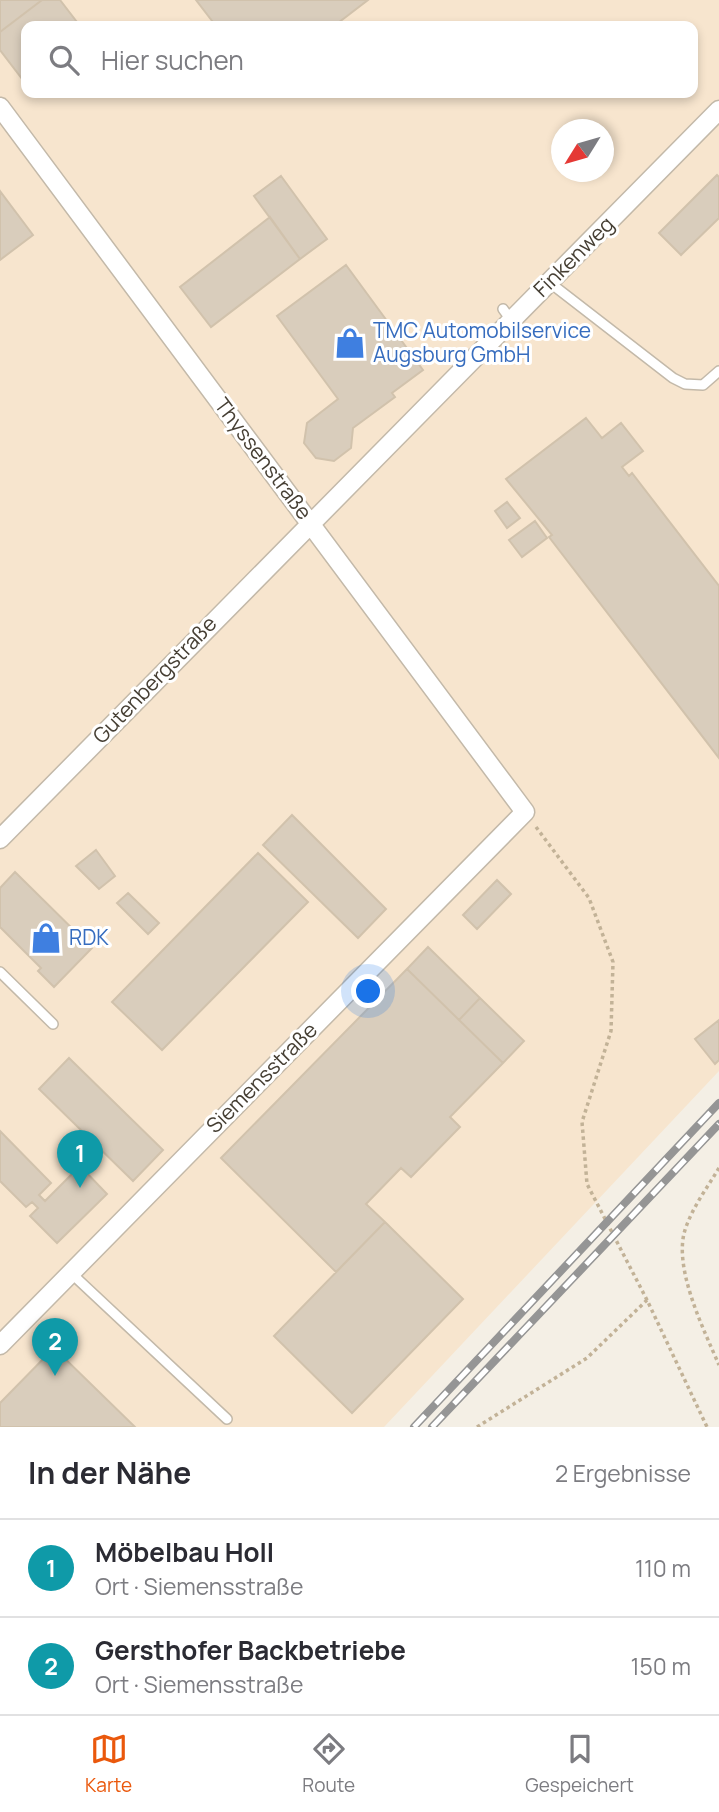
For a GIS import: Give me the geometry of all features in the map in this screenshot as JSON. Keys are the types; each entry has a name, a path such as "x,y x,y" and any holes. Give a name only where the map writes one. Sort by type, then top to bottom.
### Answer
{"street":[{"name":"Thyssenstraße","path":"0,107 525,812"},
{"name":"Finkenweg","path":"311,523 507,314 549,282 719,110"},
{"name":"Gutenbergstraße","path":"0,839 311,523"},
{"name":"Siemensstraße","path":"0,1345 525,812"}],"lane":[{"path":"549,282 673,378 685,384 703,385 719,371"},
{"path":"0,972 53,1024"},
{"path":"71,1273 227,1419"}],"path":[{"path":"525,812 589,898 613,962 611,1031 582,1122 587,1184 648,1300 707,1427"},
{"path":"719,1168 684,1232 683,1259 694,1307 719,1365"},
{"path":"477,1427 587,1358 648,1300"}],"shaded area":[{"path":"0,0 719,0 719,1071 384,1427 0,1427"}],"building":[{"path":"0,0 42,0 0,32"},
{"path":"42,0 60,0 76,21 21,21 21,77 0,50 0,32"},
{"path":"196,0 368,0 341,21 212,21"},
{"path":"717,175 719,218 681,255 659,233"},
{"path":"281,176 327,239 300,259 254,196"},
{"path":"0,191 33,235 0,260"},
{"path":"270,217 300,259 211,327 180,287"},
{"name":"TMC Automobilservice Augsburg GmbH","path":"346,265 423,370 392,393 395,397 353,428 351,448 334,461 316,458 304,443 307,423 338,399 277,316"},
{"path":"586,418 602,438 621,423 643,451 622,467 629,476 632,473 719,586 719,758 549,537 552,535 506,479"},
{"path":"507,502 520,518 507,528 495,511"},
{"path":"535,521 547,538 522,557 509,540"},
{"path":"292,815 386,909 358,938 263,845"},
{"path":"96,850 115,876 99,889 76,866"},
{"path":"258,853 308,902 162,1050 112,1002"},
{"name":"RDK","path":"15,872 92,948 54,987 38,971 41,968 0,927 0,888"},
{"path":"497,880 511,894 477,929 463,915"},
{"path":"128,893 159,923 148,934 117,903"},
{"path":"428,947 480,998 459,1020 407,969"},
{"path":"407,969 503,1063 450,1117 460,1127 411,1177 401,1168 366,1204 385,1222 336,1272 221,1158"},
{"path":"480,998 524,1041 503,1063 459,1020"},
{"path":"719,1020 719,1060 715,1064 695,1039"},
{"path":"69,1058 163,1150 133,1181 39,1089"},
{"path":"0,1131 51,1183 39,1195 45,1201 80,1166 107,1194 57,1243 30,1216 38,1208 32,1202 26,1207 0,1181"},
{"path":"385,1222 463,1299 352,1413 274,1336"},
{"path":"54,1348 135,1427 0,1427 0,1403"}],"railway":[{"path":"414,1427 719,1103"},
{"path":"432,1427 719,1124"}],"place":[{"name":"TMC Automobilservice Augsburg GmbH","path":"350,343"},
{"name":"RDK","path":"46,938"},
{"name":"Möbelbau Holl","path":"80,1188"},
{"name":"Gersthofer Backbetriebe","path":"55,1376"}]}
